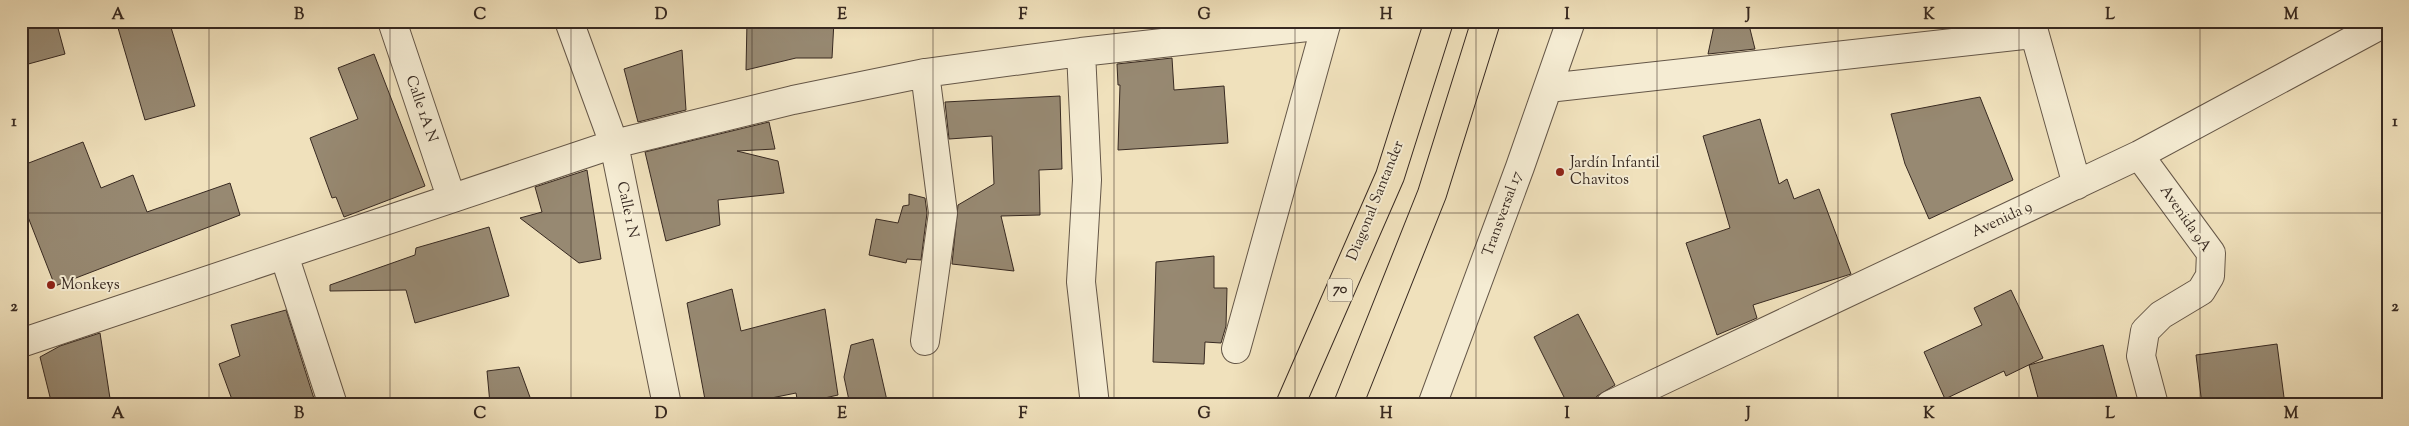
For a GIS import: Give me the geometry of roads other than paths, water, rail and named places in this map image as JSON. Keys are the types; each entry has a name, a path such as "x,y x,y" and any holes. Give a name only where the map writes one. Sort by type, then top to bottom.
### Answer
{"main road":[{"name":"Diagonal Santander","path":"1290,405 1390,176 1439,21"},
{"path":"1348,405 1432,194 1486,21"}],"street":[{"name":"Calle 1A N","path":"392,21 451,197"},
{"name":"Calle 1 N","path":"569,21 614,144 667,405"},
{"name":"Transversal 17","path":"1432,405 1571,21"},
{"name":"Avenida 9","path":"1610,405 2139,155 2388,21"},
{"path":"21,343 451,197 614,144 793,100 925,73 1081,52 1327,23 1236,350"},
{"path":"1548,88 2033,28 2077,185"},
{"path":"1081,52 1087,180 1081,282 1095,405"},
{"path":"925,73 943,213 925,341"},
{"name":"Avenida 9A","path":"2139,155 2211,253 2210,276 2201,290 2161,314 2145,330 2140,356 2154,405"},
{"path":"284,255 333,405"}],"place":[{"name":"Jardín Infantil Chavitos","path":"1560,172"},
{"name":"Monkeys","path":"51,285"}]}
